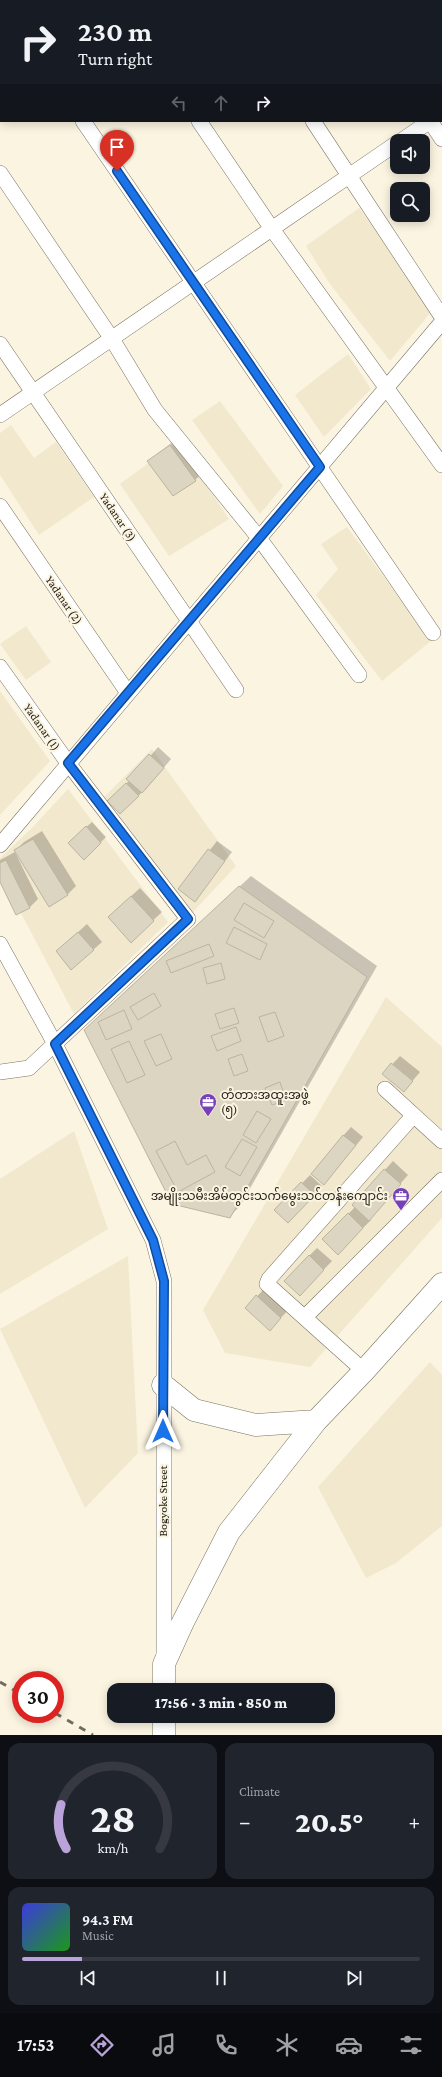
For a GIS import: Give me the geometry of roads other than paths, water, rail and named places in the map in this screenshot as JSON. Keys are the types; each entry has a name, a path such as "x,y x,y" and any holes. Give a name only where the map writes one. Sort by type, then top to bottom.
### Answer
{"main road":[{"path":"164,1683 164,1664 183,1622 229,1532 316,1421 364,1371 442,1284"},
{"path":"163,1385 194,1410 256,1425 316,1421"},
{"path":"164,1723 164,1735"}],"street":[{"path":"84,122 433,634"},
{"path":"200,122 272,229 442,465"},
{"path":"314,122 442,316"},
{"path":"411,134 429,122"},
{"path":"431,122 442,139"},
{"path":"0,415 390,148"},
{"path":"0,173 112,339 155,410 259,538 359,675"},
{"path":"0,845 442,322"},
{"name":"Yadanar (3)","path":"0,344 236,690"},
{"name":"Yadanar (2)","path":"0,506 128,693"},
{"name":"Yadanar (1)","path":"0,667 68,763 188,919 55,1044"},
{"name":"Bogyoke Street","path":"0,944 55,1044 153,1240 164,1281 164,1664"},
{"path":"0,1072 29,1068 55,1044"},
{"path":"385,1089 442,1141"},
{"path":"364,1371 267,1284 269,1279 413,1116"},
{"path":"305,1317 442,1180"}],"railway":[{"path":"0,1682 12,1689"},
{"path":"64,1718 93,1735"}],"place":[{"name":"တံတားအထူးအဖွဲ့ (၅)","path":"208,1117"},
{"name":"အမျိုးသမီးအိမ်တွင်းသက်မွေးသင်တန်းကျောင်း","path":"401,1211"}]}
